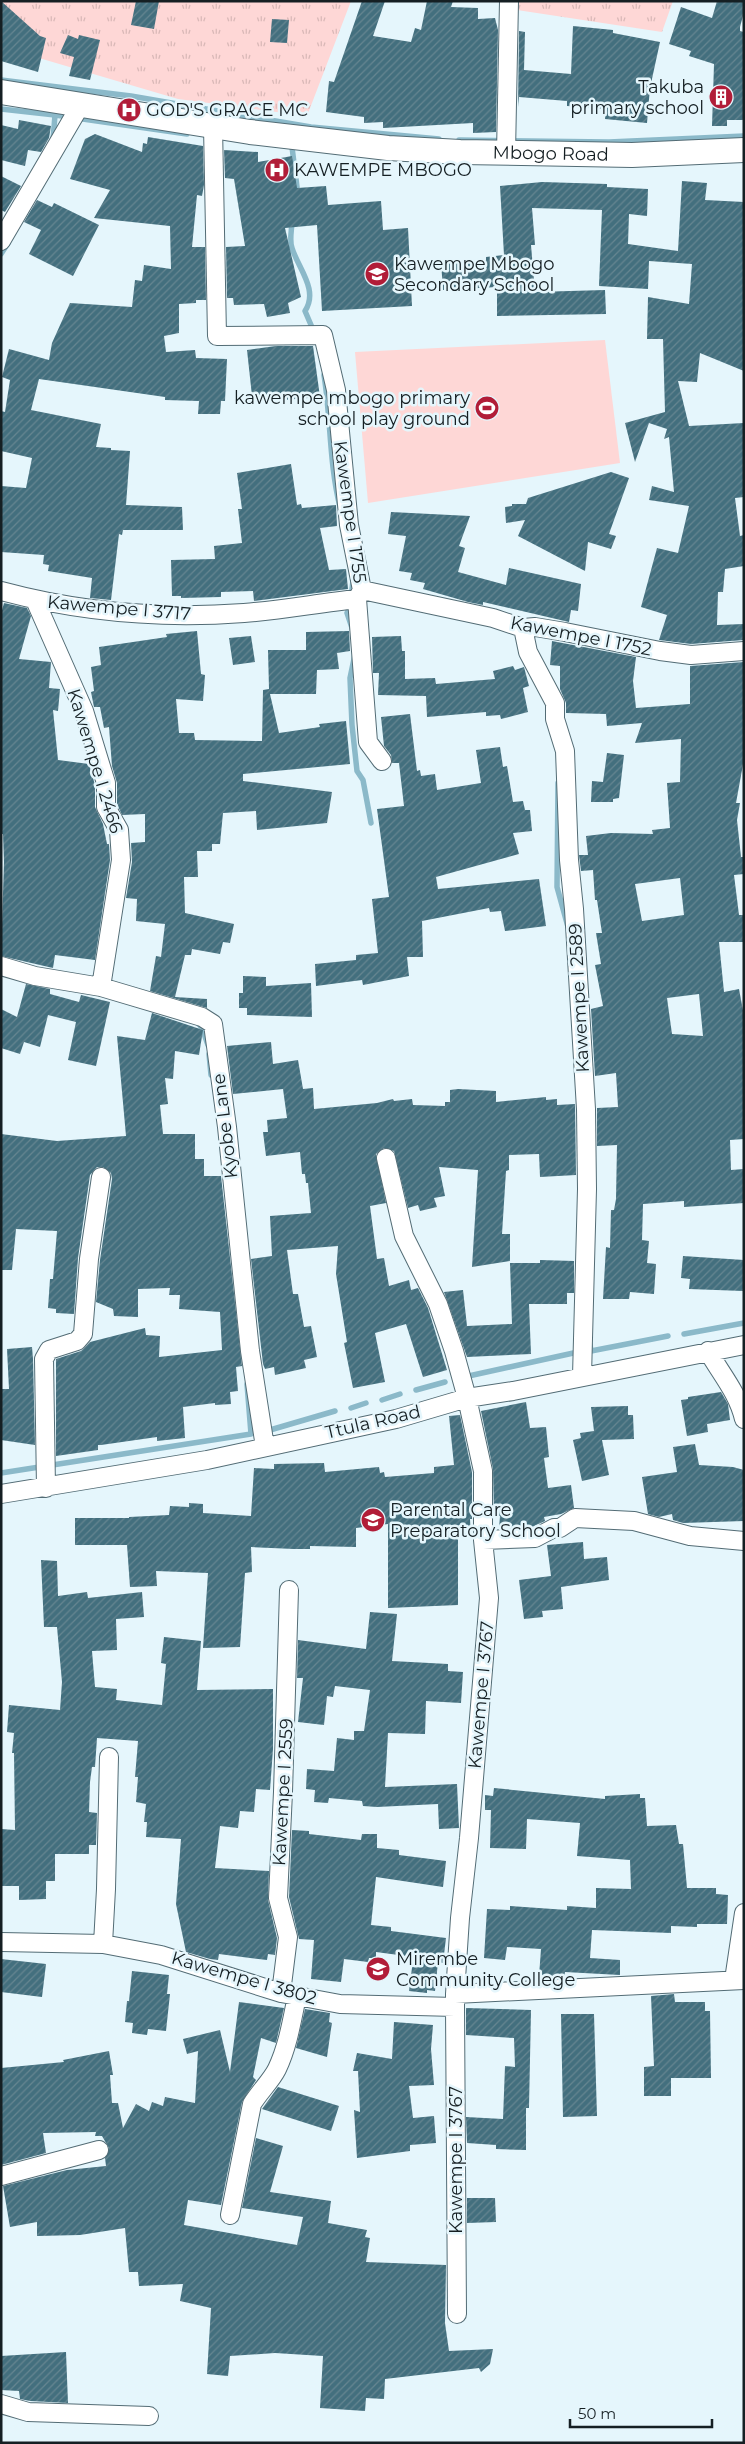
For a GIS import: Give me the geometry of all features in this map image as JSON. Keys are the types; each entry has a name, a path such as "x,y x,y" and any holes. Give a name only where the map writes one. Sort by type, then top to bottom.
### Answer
{"street":[{"path":"506,153 509,1"},
{"name":"Mbogo Road","path":"1,92 213,126 388,148 506,153 632,155 744,150"},
{"path":"1,241 80,106"},
{"name":"Kawempe I 1755","path":"213,126 217,336 323,334 336,390 349,525 360,595 368,742 382,761"},
{"name":"Kawempe I 3717","path":"1,591 35,600 137,613 206,615 288,608 360,595"},
{"name":"Kawempe I 1752","path":"360,595 493,618 523,628 535,627 691,655 744,651"},
{"name":"Kawempe I 2466","path":"35,600 84,710 106,784 106,807 119,830 122,860 101,987"},
{"name":"Kawempe I 2589","path":"523,628 528,652 555,703 555,719 565,751 569,860 586,1109 587,1189 582,1376"},
{"name":"Kyobe Lane","path":"1,966 35,976 101,987 202,1016 212,1024 227,1127 250,1352 265,1447"},
{"name":"Kawempe I 3767","path":"386,1158 404,1236 438,1304 467,1398 483,1471 483,1540 489,1598 469,1838 460,1918 455,2001 457,2314"},
{"path":"46,1488 44,1359 50,1350 78,1340 83,1334 89,1259 101,1177"},
{"name":"Ttula Road","path":"1,1494 207,1460 396,1419 467,1398 513,1392 582,1376 744,1345"},
{"path":"708,1351 720,1373 733,1390 744,1419"},
{"path":"483,1540 534,1538 554,1528 560,1528 575,1518 634,1521 690,1536 744,1541"},
{"name":"Kawempe I 2559","path":"230,2215 252,2104 260,2090 276,2071 285,2052 289,1995 288,1938 278,1898 285,1754 288,1590"},
{"path":"102,1944 106,1889 109,1757"},
{"path":"739,1980 744,1913"},
{"name":"Kawempe I 3802","path":"1,1942 102,1944 161,1955 289,1995 340,2004 455,2001 739,1980"},
{"path":"1,2176 99,2150"},
{"path":"1,2404 28,2412 149,2416"}],"green space":[{"path":"1,1 351,1 307,116 178,99 39,58"},
{"path":"519,1 673,1 662,32 517,10"},
{"name":"kawempe mbogo primary school play ground","path":"605,340 620,463 368,503 355,352"}],"building":[{"path":"1,1 40,36 46,38 38,72 1,61"},
{"path":"136,1 159,1 154,29 131,25"},
{"path":"362,1 385,1 373,36 411,42 415,28 421,30 427,1 453,1 451,7 478,8 478,19 495,18 498,30 496,132 473,133 473,123 383,128 383,122 364,123 364,117 326,112 329,81 334,82"},
{"path":"717,1 744,1 740,31 744,32 744,120 727,120 727,126 712,126 714,64 689,56 691,51 669,44 681,7 712,18"},
{"path":"272,19 289,20 287,43 270,42"},
{"path":"573,26 613,30 613,33 660,42 650,88 647,123 605,119 606,109 567,106 567,101 519,97 518,107 519,31 525,32 524,70 571,74"},
{"path":"68,35 78,39 79,35 100,40 90,80 69,76 74,57 60,53"},
{"path":"19,120 51,126 49,138 41,152 28,150 25,166 1,160 1,125 18,129"},
{"path":"95,134 142,152 143,143 147,144 148,137 203,146 204,185 202,196 197,195 192,247 205,247 206,300 196,300 196,303 179,304 179,333 164,336 166,352 195,350 196,358 227,359 225,401 221,401 220,414 198,414 199,401 165,400 165,397 39,379 31,410 101,424 96,447 130,451 126,505 182,507 183,530 123,530 122,535 119,534 111,600 90,598 92,578 48,571 49,565 43,564 44,555 1,552 1,486 26,488 32,458 1,451 1,411 5,412 10,380 2,377 9,349 49,360 52,343 70,303 132,307 135,280 142,281 144,265 171,269 170,226 94,218 110,190 70,179 85,139"},
{"path":"224,150 258,152 258,162 292,156 297,188 326,186 328,205 381,201 383,230 408,228 412,306 322,311 317,225 285,228 301,297 288,303 290,313 267,317 264,304 234,305 233,298 227,298 226,247 245,246 234,179 225,178"},
{"path":"1,176 21,186 5,212 1,210"},
{"path":"682,181 707,183 705,200 744,202 744,371 700,353 697,382 678,381 689,426 744,423 744,497 735,498 740,536 744,535 744,566 725,569 723,592 718,592 717,625 744,624 744,640 691,644 659,640 667,615 641,607 657,548 678,553 689,506 649,500 652,486 674,492 669,437 664,439 667,429 649,423 635,462 625,423 665,412 663,339 647,339 648,297 689,304 692,264 649,261 648,289 599,286 602,210 532,208 535,245 531,245 535,292 605,290 606,314 497,316 497,287 443,290 441,262 486,260 486,257 504,255 500,186 542,182 607,184 607,187 648,189 647,216 629,214 628,244 678,251"},
{"path":"37,200 52,207 54,203 99,225 73,276 29,254 41,230 24,222"},
{"path":"276,346 313,346 320,397 272,401 271,394 252,396 247,350"},
{"path":"291,464 297,505 301,504 302,508 336,505 337,526 320,528 329,570 346,569 348,589 254,601 253,591 221,592 221,597 181,598 181,596 172,596 171,560 215,559 214,546 242,543 238,509 242,509 237,473"},
{"path":"611,472 629,478 609,534 616,536 611,549 588,542 585,571 518,536 525,520 506,523 505,507 512,506 512,504 526,504 528,498"},
{"path":"391,512 470,516 459,546 465,548 458,572 506,585 509,568 581,584 578,611 571,610 569,622 483,602 483,605 468,602 423,589 425,583 410,580 412,573 399,571 406,536 388,534"},
{"path":"4,603 27,608 31,616 19,659 51,662 49,688 60,689 58,711 53,710 58,760 89,764 95,785 95,807 103,824 107,844 109,844 110,860 95,960 55,955 53,968 1,956 4,862 3,834 1,834 1,614"},
{"path":"197,631 201,674 205,675 203,701 176,699 179,733 194,733 195,740 262,741 263,690 269,689 268,650 306,650 306,632 349,631 350,651 337,653 339,669 317,670 316,694 270,694 279,733 320,727 319,724 346,721 350,764 243,774 243,781 332,792 327,823 257,830 256,811 223,813 220,844 212,844 212,851 197,851 198,877 184,877 185,913 234,924 230,943 223,942 220,954 192,949 191,955 185,955 175,997 207,999 207,1008 150,991 156,956 161,957 165,924 136,921 137,899 126,898 132,862 131,843 145,842 145,814 122,815 117,804 117,783 112,766 109,727 104,728 100,707 94,707 91,692 94,691 91,667 101,665 99,647 167,637 166,634"},
{"path":"251,636 255,662 233,665 229,638"},
{"path":"401,636 402,651 405,651 405,679 435,678 436,684 495,679 493,671 513,666 515,670 524,667 529,686 523,688 528,712 501,719 500,715 486,716 486,712 427,717 426,696 378,695 379,673 373,673 372,637"},
{"path":"552,641 636,657 633,681 636,708 690,704 690,666 744,662 744,759 736,803 740,803 737,820 741,857 744,857 744,874 734,875 739,915 744,915 744,942 719,942 724,992 739,989 744,1016 744,1139 730,1140 731,1170 744,1169 744,1203 684,1207 684,1201 643,1204 642,1240 649,1241 647,1263 656,1264 654,1294 630,1292 629,1299 603,1299 606,1247 610,1248 611,1210 614,1210 616,1199 617,1145 597,1146 597,1108 618,1107 616,1073 595,1076 591,1009 603,1006 595,965 601,964 596,933 602,933 597,900 595,900 593,870 581,871 579,855 588,855 586,836 611,833 653,834 652,830 670,828 667,783 680,782 681,739 635,743 642,723 607,726 606,714 566,713 566,703 560,689 560,666 550,665","holes":["680,878 684,915 642,921 635,884","699,994 703,1036 672,1034 667,998"]},
{"path":"410,714 417,771 420,770 421,776 435,774 437,790 481,783 476,750 500,747 503,767 507,766 513,802 523,801 525,810 530,810 532,831 513,833 519,854 436,877 438,889 539,879 546,926 505,931 501,911 490,912 489,908 422,921 423,957 407,957 409,976 363,985 362,980 316,986 315,964 356,960 356,955 378,953 372,899 389,897 377,809 404,806 399,763 392,763 391,755 384,746 381,717"},
{"path":"607,753 624,755 619,798 613,799 613,802 591,802 592,781 603,782"},
{"path":"243,976 266,977 266,986 311,983 312,1017 247,1015 247,1008 239,1008 239,993 243,993"},
{"path":"26,984 50,989 50,994 79,1002 81,995 110,1002 96,1066 68,1060 76,1022 48,1015 40,1047 24,1042 20,1054 1,1048 1,1009 17,1017"},
{"path":"152,1013 203,1030 199,1055 175,1051 173,1079 165,1078 168,1104 160,1105 163,1134 195,1134 195,1159 204,1159 204,1176 221,1176 242,1366 236,1367 238,1391 230,1392 231,1404 215,1405 215,1403 183,1407 185,1438 157,1441 157,1437 98,1445 98,1450 56,1456 56,1359 81,1351 90,1342 145,1328 146,1335 160,1336 159,1357 222,1350 220,1312 179,1309 180,1295 169,1295 170,1288 138,1289 138,1317 114,1316 113,1309 96,1302 112,1179 111,1173 103,1167 97,1167 90,1175 78,1258 74,1314 56,1313 56,1309 48,1308 50,1279 53,1279 57,1231 16,1229 12,1270 1,1270 1,1134 57,1141 126,1136 117,1036 145,1040"},
{"path":"271,1042 273,1064 298,1060 303,1089 313,1088 314,1109 377,1103 393,1099 394,1101 412,1099 413,1105 445,1106 445,1102 450,1102 450,1090 458,1089 496,1091 496,1102 546,1097 546,1100 557,1099 557,1105 575,1104 576,1175 540,1177 539,1154 509,1155 509,1170 506,1171 502,1234 510,1234 510,1261 472,1267 478,1170 439,1167 445,1196 434,1198 437,1207 420,1211 418,1205 408,1208 394,1151 384,1148 376,1154 386,1203 370,1206 377,1259 384,1258 389,1286 409,1280 411,1290 418,1288 428,1308 447,1370 423,1377 406,1324 375,1333 385,1382 353,1388 344,1343 347,1342 336,1274 338,1246 287,1250 293,1294 298,1294 304,1327 311,1326 317,1357 304,1360 306,1368 275,1375 274,1367 265,1369 251,1259 272,1256 270,1216 311,1213 308,1183 306,1183 305,1174 302,1174 300,1152 266,1156 263,1132 268,1132 267,1120 287,1118 283,1089 233,1094 227,1046"},
{"path":"683,1256 744,1260 743,1291 689,1289 690,1279 681,1278"},
{"path":"540,1260 574,1261 574,1293 567,1293 567,1304 529,1304 531,1354 467,1357 444,1292 463,1290 467,1326 512,1324 510,1263 540,1263"},
{"path":"32,1347 35,1445 1,1440 1,1389 9,1389 7,1349"},
{"path":"721,1392 728,1404 730,1420 707,1424 708,1432 687,1436 681,1400 688,1399 688,1397"},
{"path":"526,1402 530,1428 546,1427 549,1457 544,1458 548,1488 571,1485 574,1508 561,1514 544,1517 545,1521 532,1527 499,1529 500,1516 494,1517 493,1469 481,1411"},
{"path":"628,1406 628,1415 633,1415 634,1439 602,1440 609,1475 582,1481 573,1440 581,1438 580,1433 594,1431 591,1407"},
{"path":"460,1415 472,1472 472,1519 470,1519 471,1537 458,1538 458,1605 388,1608 388,1524 356,1528 356,1547 310,1546 310,1549 294,1549 251,1547 252,1572 245,1573 240,1647 203,1648 208,1573 156,1571 157,1586 130,1587 127,1545 75,1545 75,1518 129,1518 169,1515 170,1506 189,1507 189,1503 203,1504 203,1513 251,1516 254,1468 274,1469 274,1464 324,1463 325,1472 379,1467 380,1473 384,1472 385,1477 434,1473 434,1467 454,1465 449,1416"},
{"path":"695,1444 699,1465 733,1467 744,1470 744,1521 683,1523 673,1520 672,1514 659,1517 648,1514 642,1477 677,1472 673,1447"},
{"path":"583,1542 584,1559 607,1557 609,1580 561,1587 563,1609 542,1611 543,1617 524,1619 519,1580 551,1576 547,1545"},
{"path":"41,1560 57,1561 58,1596 87,1592 88,1598 142,1592 144,1617 116,1619 117,1650 92,1651 95,1687 117,1689 116,1700 162,1705 166,1664 161,1663 164,1637 201,1641 197,1690 273,1689 273,1749 270,1790 256,1789 254,1812 240,1811 238,1828 220,1826 215,1868 269,1871 268,1900 277,1938 275,1955 268,1954 267,1960 219,1954 218,1960 186,1952 176,1904 181,1839 146,1837 147,1822 144,1822 146,1804 136,1802 138,1777 135,1777 138,1741 97,1738 95,1767 92,1767 90,1782 89,1812 97,1813 96,1845 89,1845 89,1854 55,1854 55,1881 46,1881 46,1899 19,1900 19,1886 1,1886 1,1829 15,1830 14,1753 12,1753 14,1733 7,1732 9,1705 60,1710 62,1682 57,1627 44,1627"},
{"path":"370,1612 397,1614 392,1661 448,1664 448,1671 463,1672 461,1703 426,1701 425,1734 388,1733 385,1787 457,1784 459,1828 439,1829 438,1804 377,1807 363,1806 362,1801 329,1798 328,1803 314,1802 315,1790 306,1789 307,1769 334,1771 337,1738 354,1740 354,1731 364,1731 370,1690 335,1686 333,1697 327,1696 324,1725 298,1722 303,1678 297,1678 298,1640 366,1649"},
{"path":"494,1788 605,1799 605,1796 640,1794 640,1798 645,1798 647,1826 676,1825 679,1844 683,1844 687,1888 716,1888 716,1894 728,1895 727,1924 697,1924 697,1927 671,1926 671,1933 592,1930 590,1958 620,1960 620,1975 565,1972 564,1977 539,1976 541,1949 507,1947 505,1960 484,1958 487,1909 510,1910 510,1906 567,1910 567,1906 596,1908 596,1888 631,1889 630,1860 577,1856 580,1823 527,1819 526,1849 490,1848 491,1810 485,1810 485,1795 493,1796"},
{"path":"292,1830 309,1831 309,1834 361,1840 362,1834 377,1834 377,1848 399,1850 399,1855 446,1861 443,1887 376,1877 371,1925 391,1927 391,1931 446,1938 443,1963 438,1962 435,1991 427,1990 427,1993 409,1991 413,1960 406,1959 406,1956 376,1952 376,1958 369,1958 368,1962 344,1959 341,1982 311,1979 314,1940 299,1939 289,1897"},
{"path":"1,1959 46,1964 42,1997 1,1992"},
{"path":"132,1971 169,1975 167,1994 170,1994 166,2031 148,2029 147,2035 132,2033 133,2023 125,2022"},
{"path":"674,1994 675,2002 705,2002 705,2011 710,2011 711,2078 671,2078 671,2096 644,2096 644,2067 654,2066 651,1996"},
{"path":"239,2002 284,2008 276,2043 261,2038 253,2077 256,2080 242,2102 221,2205 188,2200 184,2225 297,2245 303,2217 242,2208 256,2138 283,2146 270,2192 331,2201 328,2223 367,2230 365,2237 370,2238 366,2262 446,2265 445,2323 449,2351 493,2349 490,2364 481,2372 479,2368 385,2379 384,2399 366,2398 365,2411 320,2408 323,2356 275,2353 230,2356 228,2376 207,2374 211,2308 180,2301 183,2284 139,2286 138,2272 129,2272 125,2228 80,2235 37,2236 37,2222 10,2227 3,2186 67,2170 106,2166 105,2158 109,2148 102,2136 95,2136 96,2132 43,2133 46,2153 1,2165 1,2068 64,2062 63,2060 109,2051 113,2075 110,2075 112,2103 118,2103 123,2128 136,2104 149,2111 152,2102 163,2106 165,2097 195,2103 198,2051 187,2054 183,2039 220,2030 230,2072"},
{"path":"466,2008 531,2010 526,2150 496,2149 496,2145 467,2143 466,2117 503,2119 505,2066 515,2067 514,2038 466,2035"},
{"path":"305,2009 330,2013 329,2022 332,2023 327,2057 296,2048"},
{"path":"561,2014 594,2014 597,2116 563,2117"},
{"path":"394,2022 433,2025 431,2049 434,2085 409,2086 413,2118 434,2116 436,2143 410,2145 410,2151 357,2158 354,2110 360,2112 358,2071 353,2071 357,2053 392,2059"},
{"path":"278,2087 339,2106 331,2131 262,2109"},
{"path":"467,2198 495,2198 496,2222 467,2223"},
{"path":"66,2352 68,2403 30,2401 20,2399 19,2391 1,2390 1,2356"}],"waterway":[{"path":"1,80 131,96 311,127 439,139"},
{"path":"1,109 55,115 53,140"},
{"path":"55,115 187,134"},
{"path":"459,140 609,142 744,136"},
{"path":"292,147 297,187"},
{"path":"292,221 291,245 309,287 309,303 305,311 314,332"},
{"path":"1,254 8,243"},
{"path":"324,375 332,458 340,507"},
{"path":"353,580 350,608 347,613 353,631"},
{"path":"355,654 350,678 352,725 357,771 363,780 371,823"},
{"path":"558,783 557,887 568,927"},
{"path":"197,1022 202,1028 208,1045"},
{"path":"209,1054 211,1075"},
{"path":"684,1334 744,1323"},
{"path":"590,1345 591,1351 668,1336"},
{"path":"464,1377 578,1352"},
{"path":"416,1390 445,1382"},
{"path":"1,1473 251,1434 247,1384"},
{"path":"382,1400 400,1394"},
{"path":"351,1408 366,1403"},
{"path":"270,1430 335,1411"}],"place":[{"name":"Takuba primary school","path":"721,97"},
{"name":"GOD'S GRACE MC","path":"129,110"},
{"name":"KAWEMPE MBOGO","path":"277,170"},
{"name":"Kawempe Mbogo Secondary School","path":"377,274"},
{"name":"kawempe mbogo primary school play ground","path":"487,408"},
{"name":"Parental Care Preparatory School","path":"373,1520"},
{"name":"Mirembe Community College","path":"378,1969"}]}
